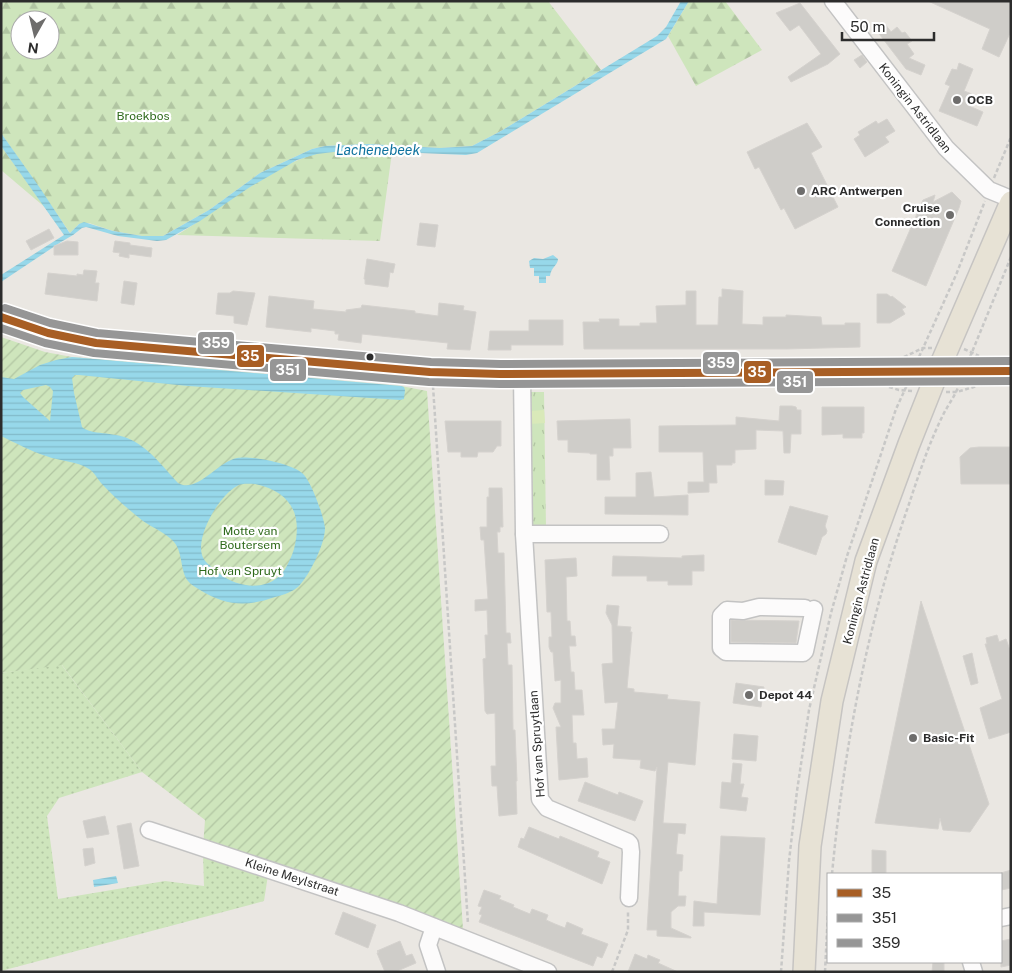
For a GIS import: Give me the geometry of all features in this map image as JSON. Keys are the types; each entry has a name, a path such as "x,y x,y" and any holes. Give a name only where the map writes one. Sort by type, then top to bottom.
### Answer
{"main road":[{"name":"Koningin Astridlaan","path":"804,972 810,846 832,701 866,561 938,371 1011,200"}],"street":[{"name":"Koningin Astridlaan","path":"834,1 946,148 989,190 1011,200"},
{"path":"1,317 64,338 96,343 430,372 522,374 1011,371"},
{"name":"Hof van Spruytlaan","path":"522,374 524,534 540,799 547,808 630,844 629,898"},
{"path":"524,534 660,534"},
{"path":"759,607 810,608 805,652 803,653 726,652 721,648 720,616 727,610 759,607"},
{"name":"Kleine Meylstraat","path":"149,830 331,889 399,913 469,941"},
{"path":"434,927 428,945 437,972"},
{"path":"469,941 548,972"}],"path":[{"path":"832,873 839,798 848,743 858,689 884,581 909,503 934,436 943,414 957,392 1011,257"},
{"path":"433,385 469,941"},
{"path":"612,972 628,930 629,898"},
{"path":"825,972 827,931"}],"green space":[{"name":"Broekbos","path":"1,1 548,1 601,70 501,131 472,146 440,148 368,144 325,146 312,149 260,173 209,210 163,236 142,236 113,231 89,223 79,224 70,233 1,133"},
{"path":"689,1 725,1 762,50 696,86 668,36"},
{"path":"1,146 47,209 1,170"},
{"path":"342,151 392,152 380,241 177,235 244,190 280,169 315,154"},
{"name":"Hof van Spruyt","path":"1,337 45,352 72,357 401,386 427,391 463,929 339,884 203,847 205,820 142,772 62,665 1,673"},
{"path":"529,392 544,392 546,528 531,528"},
{"path":"544,410 545,423 530,424 530,411"},
{"path":"61,664 142,772 59,798 47,816 58,899 165,881 204,886 203,854 268,875 264,901 1,971 1,673"}],"water":[{"name":"Lachenebeek","path":"681,1 689,1 666,39 477,153 466,155 342,151 317,154 297,160 250,187 200,221 166,240 157,241 118,236 86,227 82,228 1,282 1,275 64,235 1,146 1,133 70,233 79,224 84,222 113,231 142,236 163,236 209,210 260,173 312,149 325,146 368,144 440,148 472,146 501,131 657,36 666,27"},
{"path":"553,255 558,259 557,263 550,276 546,276 546,283 539,283 539,276 534,276 534,268 530,268 529,261 534,258 543,259"},
{"path":"72,357 401,386 405,390 404,399 400,400 188,386 79,375 75,375 72,378 82,427 86,430 122,436 142,446 178,483 185,485 200,481 222,465 243,457 289,466 306,477 316,499 325,528 320,550 312,567 299,586 291,592 265,600 237,603 219,599 191,584 185,577 179,551 174,542 127,508 101,483 91,470 79,464 40,454 1,436 1,377 14,379 40,365","holes":["46,385 53,391 50,421 20,393 23,390","255,484 278,493 286,499 295,515 297,525 294,549 285,569 280,576 271,582 256,586 233,582 220,574 205,561 201,547 202,537 210,517 223,498 239,485"]},
{"path":"116,876 118,883 94,887 93,880"}],"building":[{"path":"928,1 1011,1 1011,31 999,57 982,49 990,29"},
{"path":"800,3 840,54 828,64 791,82 788,77 821,54 799,25 790,31 776,13"},
{"path":"885,24 891,32 897,27 902,33 905,32 912,41 907,44 914,54 909,58 925,65 921,75 906,69 877,31"},
{"path":"862,55 867,62 860,68 854,60"},
{"name":"OCB","path":"959,63 973,69 964,91 972,94 967,105 983,112 977,126 939,111 950,86 945,84 952,69 957,70"},
{"path":"887,119 895,131 885,137 889,142 865,157 854,139 860,135 858,132 876,121 878,124"},
{"name":"ARC Antwerpen","path":"807,123 822,147 811,153 838,207 795,229 784,208 781,210 759,167 755,169 747,152"},
{"path":"952,192 961,201 926,286 892,271 923,200 935,195 933,202"},
{"path":"420,223 438,225 435,247 417,245"},
{"path":"49,229 54,238 31,250 26,241"},
{"path":"67,241 78,242 78,255 54,255 54,246"},
{"path":"115,241 152,248 151,257 129,254 129,258 119,256 120,253 113,252"},
{"path":"367,259 395,264 393,273 390,272 388,287 365,284"},
{"path":"84,270 97,271 95,283 99,283 97,301 45,294 48,273 77,276 77,274 83,275"},
{"path":"124,281 137,283 134,305 121,303"},
{"path":"722,289 743,291 742,324 763,325 763,317 786,317 786,315 821,317 822,325 860,323 860,347 584,349 583,322 600,322 599,319 619,319 619,326 640,326 640,323 657,323 656,306 686,305 686,291 696,291 696,325 718,325 719,297 722,297"},
{"path":"233,291 255,293 247,325 234,323 234,316 216,314 218,293 230,293"},
{"path":"877,294 892,296 906,307 902,309 905,314 890,323 877,323"},
{"path":"269,296 314,301 313,309 346,312 346,310 361,308 362,305 415,311 415,313 438,316 439,303 464,306 463,310 476,312 470,350 447,349 448,343 362,334 361,343 338,340 339,334 335,334 335,331 311,328 311,332 266,327"},
{"path":"529,320 563,320 563,345 511,345 511,350 488,350 490,331 529,331"},
{"path":"780,406 792,406 796,407 797,410 801,410 801,434 791,434 790,453 784,453 783,431 756,430 756,449 735,450 735,463 732,463 732,465 716,465 717,483 709,483 709,492 688,493 688,482 704,482 703,452 659,452 659,426 736,425 736,417 779,421"},
{"path":"822,407 864,407 864,433 862,433 862,438 843,438 843,434 822,435"},
{"path":"630,419 631,448 613,448 613,456 609,456 610,480 597,480 597,454 568,452 568,440 558,440 557,421"},
{"path":"445,421 501,421 501,446 497,446 493,452 478,452 477,457 461,457 461,452 448,452"},
{"path":"1011,447 1011,484 961,484 960,457 970,448"},
{"path":"651,472 654,497 688,495 688,515 605,514 605,497 636,497 636,473"},
{"path":"765,480 784,481 783,495 765,495"},
{"path":"489,488 502,488 503,527 500,527 500,532 497,532 498,553 504,553 506,633 510,633 511,643 507,643 508,665 512,665 513,730 515,730 517,781 517,814 499,816 497,786 492,786 491,766 496,766 495,713 487,714 485,711 483,659 486,658 485,635 488,635 487,610 475,611 475,600 488,599 484,540 481,540 480,527 487,527 487,497 489,497"},
{"path":"790,506 828,516 825,526 827,531 822,537 816,555 778,542"},
{"path":"704,555 704,571 692,571 692,585 668,585 668,581 647,581 647,576 612,576 613,556 682,558 682,556"},
{"path":"576,558 577,576 566,577 567,621 570,621 571,636 575,636 576,646 569,646 571,672 574,672 575,690 582,690 584,715 572,715 573,743 576,743 577,759 587,758 588,777 559,780 556,727 561,727 553,708 555,703 561,703 561,680 555,681 553,652 551,652 549,647 549,637 552,637 551,612 547,612 545,560"},
{"path":"921,601 989,804 970,832 943,830 940,818 938,829 875,823"},
{"path":"607,605 619,606 617,626 631,627 627,688 634,689 634,692 668,695 667,699 700,702 695,765 668,762 663,823 686,824 685,834 678,833 676,854 683,855 682,871 679,871 678,896 686,896 685,906 678,906 671,912 671,928 691,938 657,936 657,930 647,930 657,767 655,771 640,768 641,760 613,758 614,744 603,745 602,729 615,729 618,702 605,703 602,664 613,663 612,625 606,613"},
{"path":"731,620 799,621 796,643 731,642"},
{"path":"997,635 999,642 1006,639 1011,653 1011,732 989,739 980,708 1002,699 985,644 987,644 986,638"},
{"path":"972,653 978,683 971,685 963,656"},
{"name":"Depot 44","path":"736,683 764,687 761,707 733,703"},
{"path":"734,734 758,736 756,761 732,759"},
{"path":"733,763 742,764 740,784 744,784 741,797 748,798 746,811 720,808 722,782 731,783"},
{"path":"585,782 618,795 619,792 643,801 635,821 578,801"},
{"path":"105,816 109,834 87,838 83,821"},
{"path":"131,823 139,866 124,869 117,826"},
{"path":"529,827 559,839 560,836 599,852 597,857 610,862 602,884 518,847 521,838 524,839"},
{"path":"721,836 765,838 760,915 704,912 704,926 693,926 694,901 717,904"},
{"path":"93,848 95,863 85,866 83,849"},
{"path":"872,850 886,851 886,873 872,873"},
{"path":"1011,870 1011,888 1002,890 1001,873"},
{"path":"484,890 501,896 499,899 530,914 532,909 548,915 546,920 565,928 567,922 583,929 581,934 608,944 602,958 597,956 593,966 479,922 482,915 479,914 482,907 478,906"},
{"path":"343,912 376,925 368,948 335,934"},
{"path":"1011,939 1011,965 1001,967 1002,963 1002,941"},
{"path":"400,941 406,956 412,954 416,963 395,972 385,972 377,953 379,952 377,951"},
{"path":"635,954 647,959 648,955 660,960 658,963 678,972 628,972"},
{"path":"933,963 944,963 944,972 932,972"}],"transit line":[{"name":"359","path":"5,308 50,323 97,333 431,362 500,364 1011,361"},
{"name":"35","path":"1,317 48,333 96,343 430,372 500,374 1011,371"},
{"name":"351","path":"1,328 45,343 94,353 429,382 500,384 1011,381"}],"place":[{"name":"OCB","path":"957,100"},
{"name":"ARC Antwerpen","path":"801,191"},
{"name":"Cruise Connection","path":"950,215"},
{"name":"Depot 44","path":"749,695"},
{"name":"Basic-Fit","path":"913,738"}],"park label":[{"name":"Motte van Boutersem","path":"250,538"}]}
